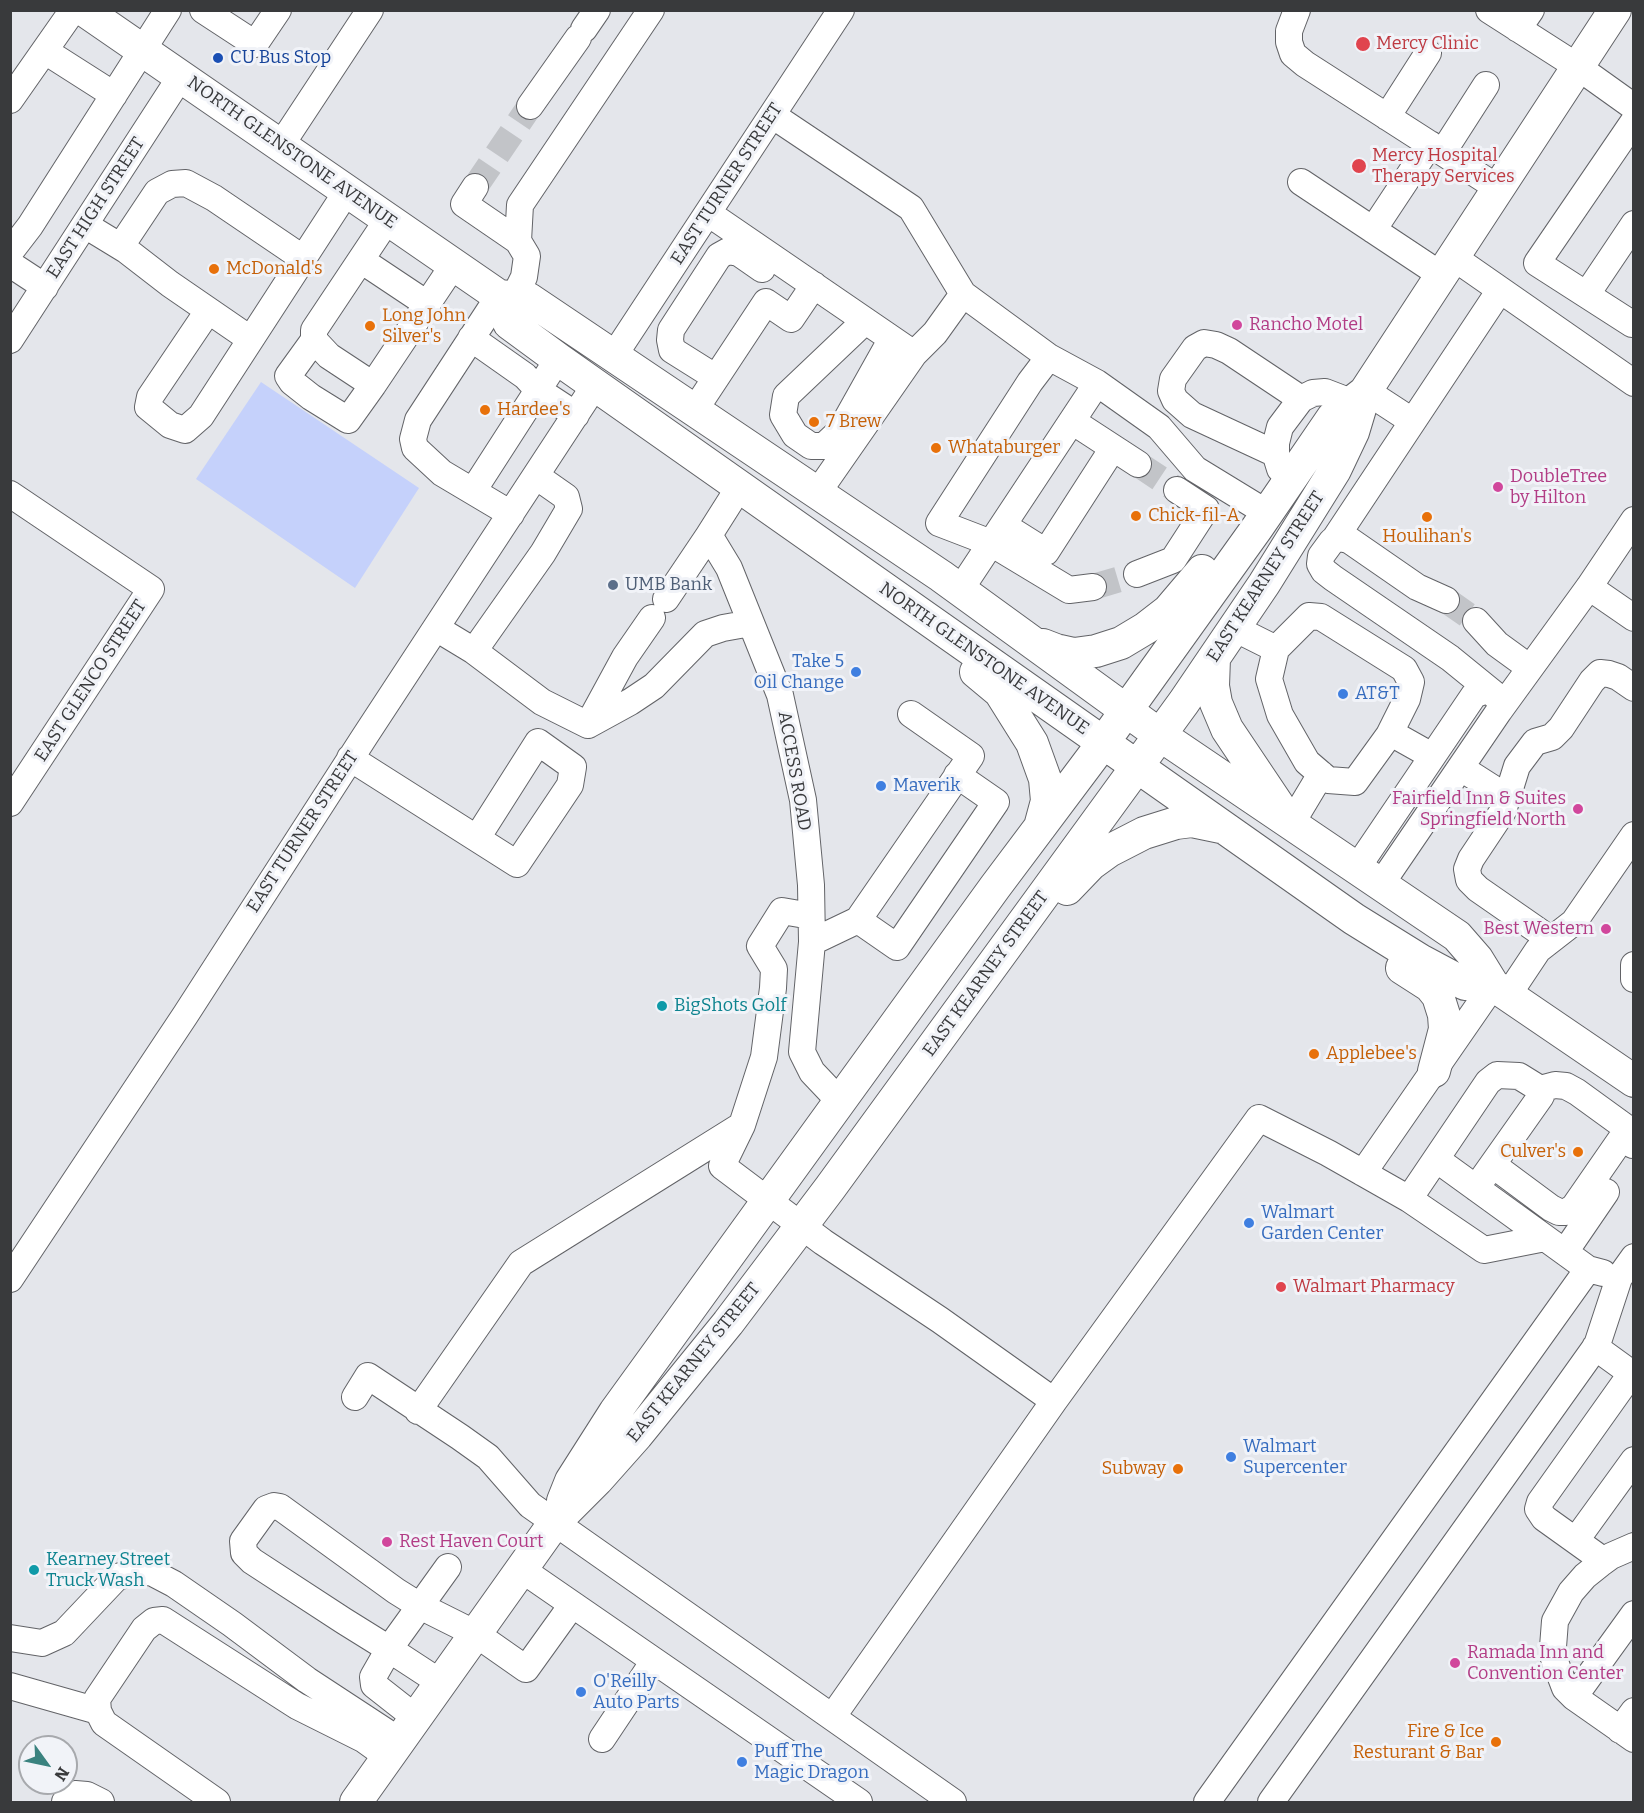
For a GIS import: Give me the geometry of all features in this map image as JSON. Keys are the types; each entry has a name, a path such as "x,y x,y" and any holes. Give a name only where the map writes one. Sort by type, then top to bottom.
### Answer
{"main road":[{"name":"NORTH GLENSTONE AVENUE","path":"84,10 454,264 507,306 558,359 1313,891 1420,960 1465,984 1500,990"},
{"name":"EAST KEARNEY STREET","path":"555,1522 571,1481 615,1412 1103,743 1333,417 1361,395 1615,10"},
{"path":"507,306 525,321 537,323 595,359 613,357 818,492 960,590 1160,735 1456,936 1477,958 1500,990 1634,1081"},
{"path":"594,385 605,381 622,384 704,436 716,438 729,434"},
{"name":"EAST KEARNEY STREET","path":"356,1803 555,1522 637,1435 728,1323 802,1226 1138,767 1264,584 1335,470 1353,432 1361,395"},
{"path":"772,508 827,567 1000,692 1032,743 1045,779 1047,801 1040,827"},
{"path":"1023,636 1056,650 1074,654 1096,651 1121,643 1168,611 1224,543 1262,520"},
{"path":"1214,658 1213,686 1216,703 1227,729 1291,824"},
{"path":"830,1188 921,1090 1055,904 1091,864 1130,839 1176,823 1192,821 1225,828"},
{"path":"1313,891 1363,941 1430,986 1438,996 1444,1015 1444,1029 1434,1071"}],"street":[{"path":"10,100 73,10"},
{"path":"10,252 30,226 168,10"},
{"path":"203,10 255,44 278,10"},
{"path":"281,145 370,10"},
{"path":"518,241 520,205 651,10"},
{"name":"EAST TURNER STREET","path":"613,357 841,10"},
{"path":"1297,10 1289,31 1289,42 1293,54 1305,64 1498,188"},
{"path":"1489,10 1525,20 1578,67 1634,107"},
{"path":"530,106 586,26"},
{"path":"45,51 114,95"},
{"path":"1387,117 1428,53"},
{"name":"EAST HIGH STREET","path":"10,340 181,76"},
{"path":"1373,230 1486,85"},
{"path":"772,115 911,208 963,294 1048,357 1097,383 1159,427 1195,469 1262,520"},
{"path":"1634,121 1537,263 1632,324 1634,322"},
{"path":"1301,182 1373,230 1500,290 1634,383"},
{"path":"121,246 157,192 172,184 186,183 214,198 304,259"},
{"path":"475,187 464,204 518,241 527,256 524,278 507,306 471,338 418,420 413,439 415,448 442,473 511,514"},
{"path":"208,311 150,397 148,407 170,424 185,429 201,416 347,191"},
{"path":"708,213 809,291"},
{"path":"388,219 314,330 314,340 288,376 311,397 348,420 454,264"},
{"path":"1587,294 1634,224"},
{"path":"85,225 121,246 208,311 250,339"},
{"path":"716,377 672,350 670,340 671,330 719,256 728,250 865,321 914,354"},
{"path":"361,260 427,304"},
{"path":"10,264 45,287"},
{"path":"1490,701 1466,670 1324,571 1320,564 1321,556 1326,548 1334,540 1500,290"},
{"path":"694,411 766,302 792,319 809,291"},
{"path":"818,492 914,354 935,333 963,294"},
{"path":"865,321 786,396 783,415 795,435 811,446 824,446 840,430 891,340"},
{"path":"471,338 525,376 538,390 576,415"},
{"path":"314,340 329,356 373,385"},
{"path":"1276,454 1192,416 1175,400 1171,391 1173,379 1195,348 1204,343 1229,351 1301,399"},
{"path":"1048,357 939,523 997,534 1046,552 1113,448"},
{"path":"473,491 558,359"},
{"path":"960,590 1097,383"},
{"name":"EAST TURNER STREET","path":"13,1270 186,1014 594,385"},
{"path":"1285,486 1276,454 1276,443 1280,427 1301,399 1313,393 1324,392 1361,395 1412,421"},
{"path":"1072,421 1138,464"},
{"path":"474,651 543,553 569,509 566,497 536,476"},
{"path":"588,725 625,657 740,486"},
{"path":"1137,574 1173,560 1206,509 1177,490"},
{"name":"EAST GLENCO STREET","path":"10,494 151,589 10,803"},
{"path":"1369,876 1432,756 1490,701 1530,668 1634,520"},
{"path":"997,534 1069,590 1093,587"},
{"name":"ACCESS ROAD","path":"709,535 729,568 780,696 803,800 811,885 812,942 802,1052 812,1072 842,1100"},
{"path":"1334,540 1340,538 1349,540 1412,584 1446,600"},
{"path":"1589,587 1634,618"},
{"path":"1309,616 1321,617 1404,669 1411,682 1407,699 1390,733 1355,782 1328,780 1321,774 1308,762 1280,715 1269,679 1276,649 1309,616"},
{"path":"1476,621 1497,644 1530,668"},
{"path":"588,725 654,686 705,633 751,623"},
{"path":"436,628 474,651 542,702 588,725"},
{"path":"1234,628 1276,649"},
{"path":"1550,939 1478,889 1469,880 1467,869 1471,859 1503,812 1518,766 1534,742 1552,737 1561,728 1592,681 1600,673 1618,677 1634,688"},
{"path":"1369,876 1461,768 1490,701"},
{"path":"812,942 858,920 971,756 911,714"},
{"path":"1390,733 1432,756"},
{"path":"350,758 517,864 578,791 573,766 538,742 477,838"},
{"path":"1461,768 1508,798"},
{"path":"1291,824 1321,774"},
{"path":"858,920 897,947 996,802 957,775"},
{"path":"1363,1173 1434,1071 1500,990 1538,950 1574,922 1634,835"},
{"path":"811,916 782,911 760,946 774,969 774,988 765,1057 742,1125 722,1166 802,1226 1054,1401"},
{"path":"1634,965 1634,979"},
{"path":"1409,1199 1488,1082 1497,1075 1519,1076 1540,1089 1554,1085 1566,1086 1632,1143"},
{"path":"1476,1188 1541,1096 1540,1089"},
{"path":"833,1716 1054,1401 1259,1118 1328,1152 1409,1199 1484,1250 1555,1245 1632,1143"},
{"path":"418,1411 521,1263 742,1125"},
{"path":"1493,1165 1551,1208 1558,1212 1566,1212 1574,1208 1632,1143"},
{"path":"1271,1803 1594,1347 1626,1268 1588,1269 1436,1159"},
{"path":"1207,1803 1588,1269"},
{"path":"1594,1347 1624,1368 1633,1380 1626,1381 1540,1502 1538,1509 1539,1513 1604,1561"},
{"path":"355,1397 368,1376 488,1457 530,1505 833,1716 953,1803"},
{"path":"1576,1540 1634,1460"},
{"path":"441,1683 252,1561 244,1553 243,1541 260,1515 266,1509 274,1506 290,1512 388,1585 420,1606 476,1634 526,1669 572,1605"},
{"path":"1629,1727 1574,1697 1565,1688 1554,1659 1553,1635 1556,1621 1571,1592 1585,1576 1604,1561 1634,1546"},
{"path":"402,1738 374,1685 373,1677 389,1649 448,1567"},
{"path":"521,1569 859,1803"},
{"path":"10,1638 42,1643 64,1633 117,1577 139,1571 153,1573 174,1584 232,1624 307,1680 402,1738"},
{"path":"1574,1697 1634,1614"},
{"path":"217,1803 104,1723 98,1711 97,1699 144,1629 154,1621 163,1620 297,1707 363,1739 402,1738"},
{"path":"602,1739 654,1661"},
{"path":"10,1686 98,1711"},
{"path":"65,1803 75,1794 87,1796 102,1803"}],"shaded area":[{"path":"261,382 419,488 355,588 196,479"}],"tunnel":[{"path":"475,187 530,106"},
{"path":"1138,464 1177,490"},
{"path":"1093,587 1137,574"},
{"path":"1446,600 1476,621"}],"place":[{"name":"Mercy Clinic","path":"1363,44"},
{"name":"CU Bus Stop","path":"218,58"},
{"name":"Mercy Hospital Therapy Services","path":"1359,166"},
{"name":"McDonald's","path":"214,269"},
{"name":"Rancho Motel","path":"1237,325"},
{"name":"Long John Silver's","path":"370,326"},
{"name":"Hardee's","path":"485,410"},
{"name":"7 Brew","path":"814,422"},
{"name":"Whataburger","path":"936,448"},
{"name":"DoubleTree by Hilton","path":"1498,487"},
{"name":"Chick-fil-A","path":"1136,516"},
{"name":"Houlihan's","path":"1427,517"},
{"name":"UMB Bank","path":"613,585"},
{"name":"Take 5 Oil Change","path":"856,672"},
{"name":"AT&T","path":"1343,694"},
{"name":"Maverik","path":"881,786"},
{"name":"Fairfield Inn & Suites Springfield North","path":"1578,809"},
{"name":"Best Western","path":"1606,929"},
{"name":"BigShots Golf","path":"662,1006"},
{"name":"Applebee's","path":"1314,1054"},
{"name":"Culver's","path":"1578,1152"},
{"name":"Walmart Garden Center","path":"1249,1223"},
{"name":"Walmart Pharmacy","path":"1281,1287"},
{"name":"Walmart Supercenter","path":"1231,1457"},
{"name":"Subway","path":"1178,1469"},
{"name":"Rest Haven Court","path":"387,1542"},
{"name":"Kearney Street Truck Wash","path":"34,1570"},
{"name":"Ramada Inn and Convention Center","path":"1455,1663"},
{"name":"O'Reilly Auto Parts","path":"581,1692"},
{"name":"Fire & Ice Resturant & Bar","path":"1496,1742"},
{"name":"Puff The Magic Dragon","path":"742,1762"}]}
